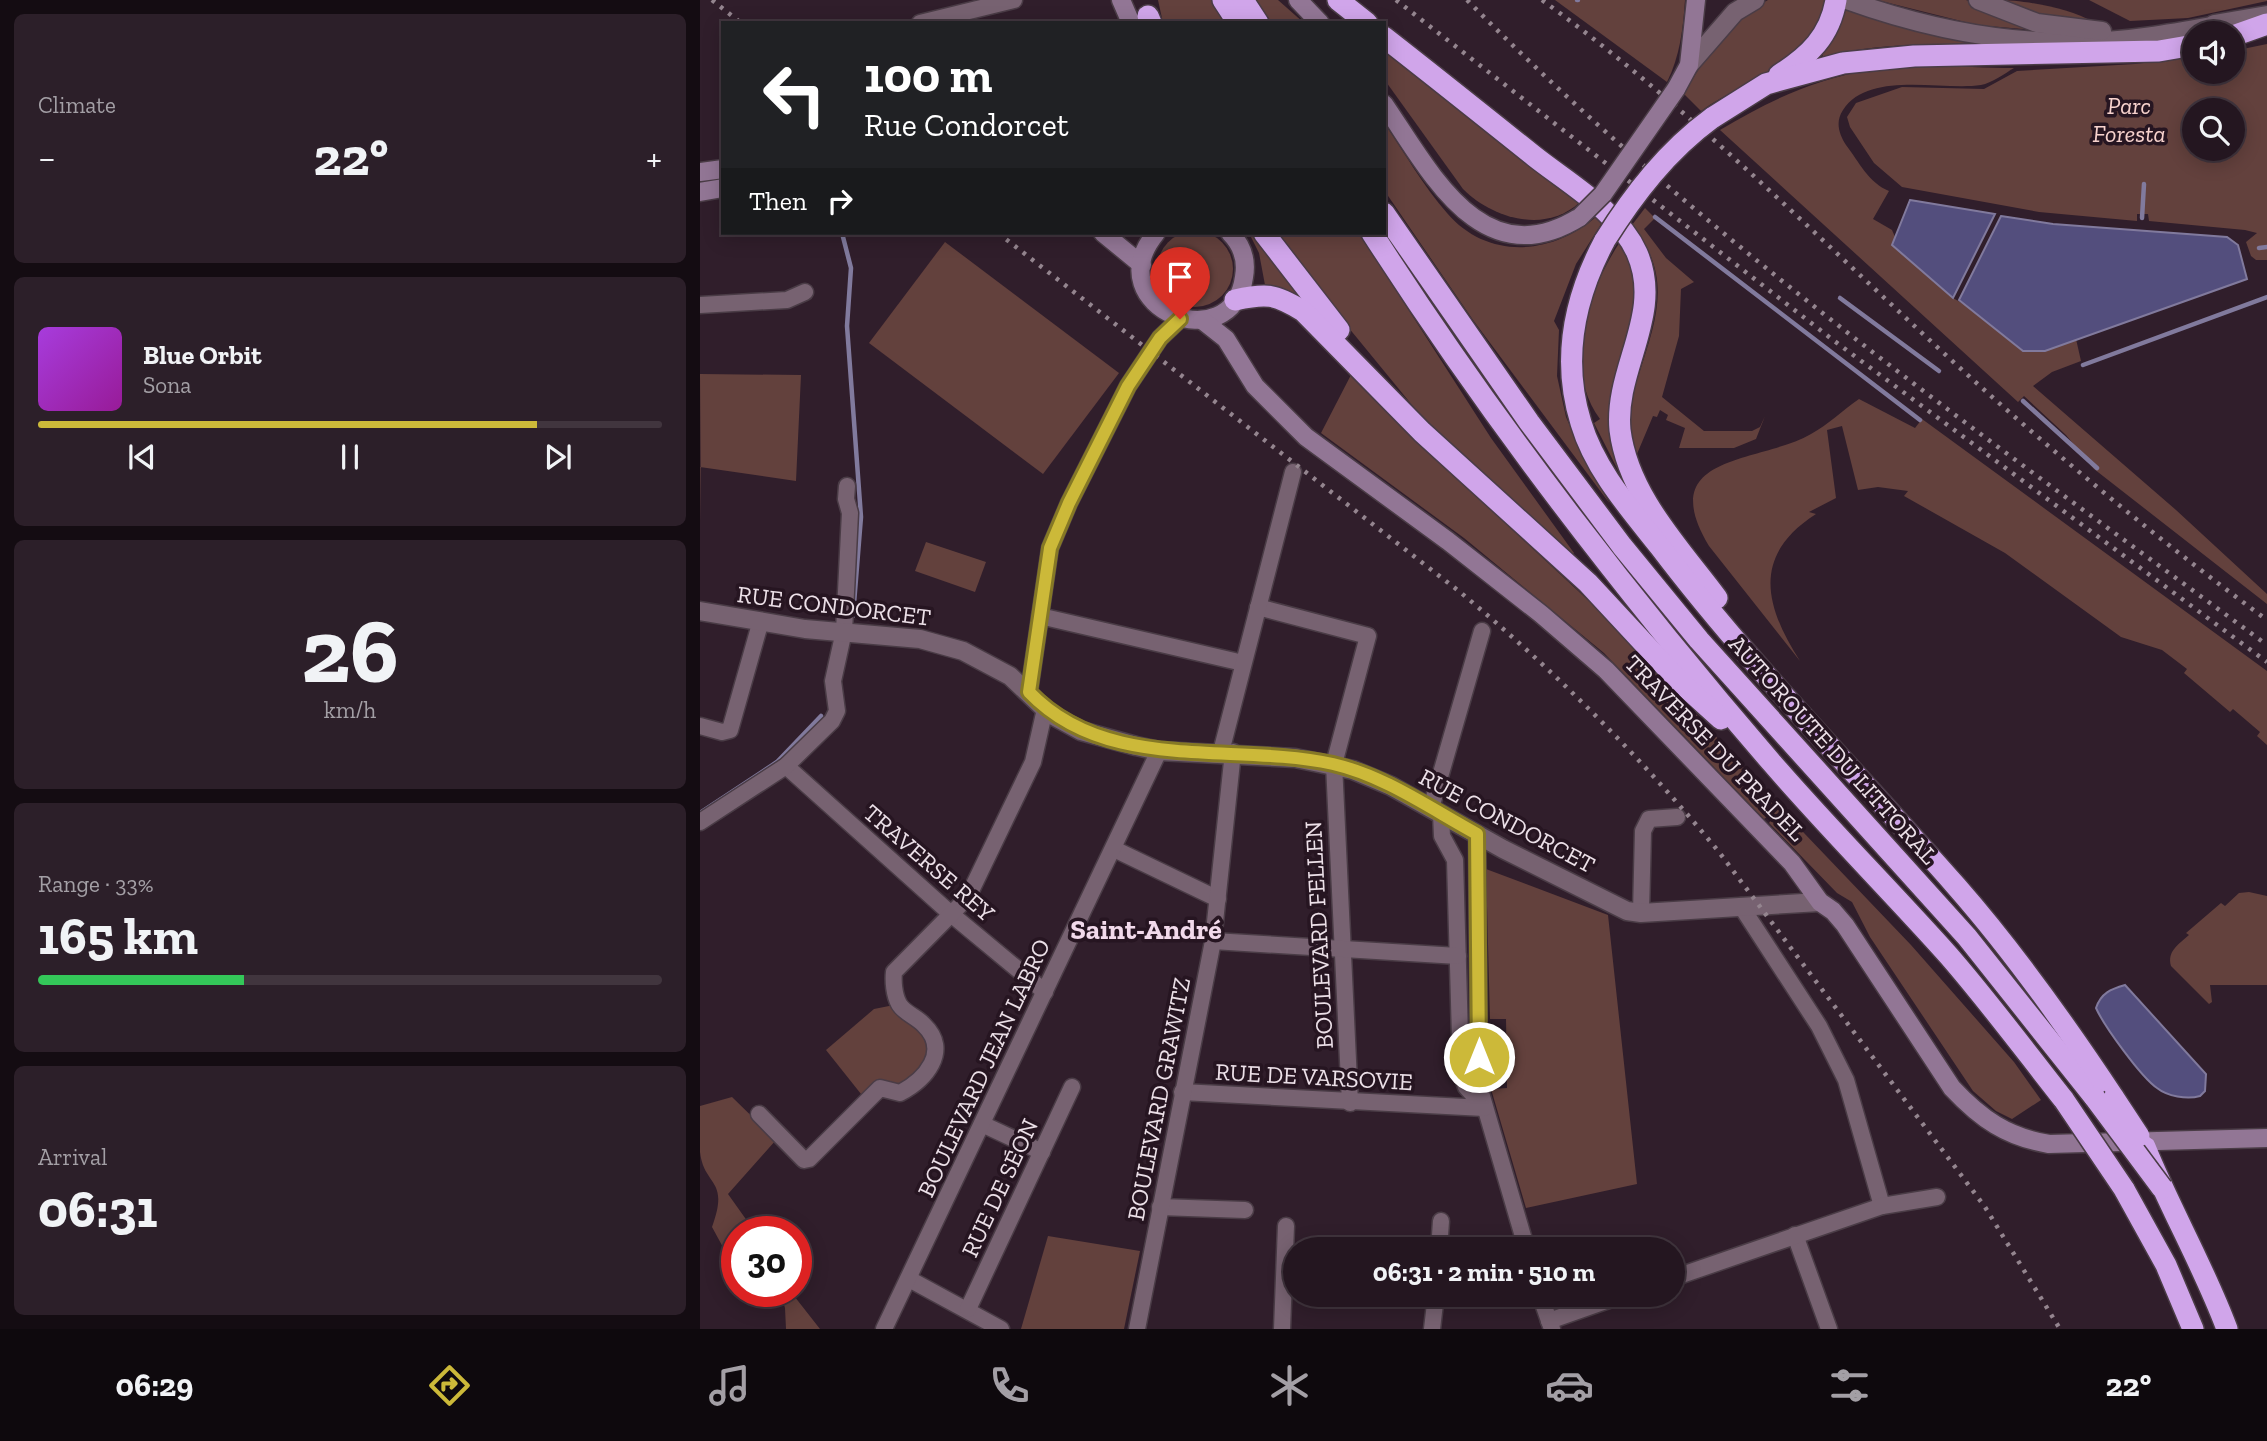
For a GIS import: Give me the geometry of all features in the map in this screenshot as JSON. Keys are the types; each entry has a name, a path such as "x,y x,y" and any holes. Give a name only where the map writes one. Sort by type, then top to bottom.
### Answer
{"highway":[{"path":"1223,0 1237,21"},
{"path":"1243,0 1257,21"},
{"path":"1338,0 1364,21"},
{"path":"1845,1 1819,42 1800,62 1712,118 1670,154 1637,192 1605,240 1582,290 1570,345 1570,376 1581,423 1592,453 1615,489 1698,597 1776,688 1958,888 2048,999 2105,1098"},
{"path":"2245,27 2267,24"},
{"path":"1386,39 1577,189 1630,239 1644,274 1646,293 1642,329 1622,400 1620,428 1627,464 1647,503 1735,624 1776,688"},
{"path":"1766,84 1843,63 1914,56 2134,52 2182,46"},
{"name":"AUTOROUTE DU LITTORAL","path":"1386,216 1529,422 1622,546 1707,650 1967,937 2105,1098 2162,1188 2213,1292 2227,1329"},
{"path":"1266,235 1422,432"},
{"name":"AUTOROUTE DU LITTORAL","path":"1374,235 1419,305 1525,456 1608,566 1773,764 1950,958 2064,1100 2123,1189 2166,1265 2193,1329"},
{"path":"1232,303 1261,294 1279,296 1303,311 1422,432 1588,583 1679,681 1773,764"}],"main road":[{"path":"1121,0 1145,17"},
{"path":"1298,0 1318,21"},
{"path":"1386,107 1444,192 1459,209 1476,221 1521,235 1554,231 1580,217 1603,194 1676,89 1689,65 1696,0"},
{"path":"700,172 721,169"},
{"path":"700,192 721,188"},
{"path":"1105,235 1142,265"},
{"path":"1155,235 1144,253 1142,265 1147,293 1156,304 1180,319 1202,320 1232,303"},
{"path":"1226,339 1232,303 1243,284 1246,267 1242,250 1231,235"},
{"name":"TRAVERSE DU PRADEL","path":"1202,320 1226,339 1255,386 1306,437 1448,541 1541,614 1606,670 1792,863 1819,902 1833,911 1845,925 1952,1088 1972,1109 1995,1127 2021,1139 2049,1143 2267,1138"}],"street":[{"path":"928,21 1014,0"},
{"path":"1689,65 1735,12 1755,0"},
{"path":"1978,0 2037,23 2080,30 2182,30"},
{"path":"1845,1 1929,25 2042,42 2182,34"},
{"path":"2245,23 2267,15"},
{"path":"700,305 787,300 805,292"},
{"path":"1029,692 1050,548 1069,503 1128,386 1160,338 1180,319"},
{"name":"BOULEVARD GRAWITZ","path":"1137,1329 1213,941 1227,752 1243,663 1293,472"},
{"path":"700,822 786,766 832,721 837,711 833,681 845,631 850,513 846,499 847,486"},
{"name":"BOULEVARD FELLEN","path":"1258,607 1368,636 1334,764 1350,1103"},
{"name":"RUE CONDORCET","path":"700,611 760,624 920,639 963,651 1010,676 1045,709 1081,731 1159,751 1227,752 1334,764 1391,786 1609,904 1641,913 1819,902"},
{"path":"1040,616 1243,663"},
{"path":"700,726 722,732 730,730 760,624"},
{"path":"1482,631 1436,811 1442,836 1455,860 1461,1072 1466,1087 1484,1108"},
{"path":"759,1114 804,1160 809,1159 880,1088 900,1093 928,1073 937,1050 933,1035 899,1005 893,981 894,972 968,897 979,867 1027,775 1045,709"},
{"name":"BOULEVARD JEAN LABRO","path":"884,1329 1159,751"},
{"name":"TRAVERSE REY","path":"786,766 951,915 1045,992"},
{"path":"1641,913 1643,831 1649,819 1677,817"},
{"path":"1477,834 1479,1086 1523,1237"},
{"path":"1114,849 1218,899"},
{"path":"1741,906 1819,1026 1846,1080 1882,1206"},
{"path":"1213,941 1458,956"},
{"name":"RUE DE SÉON","path":"968,1308 1072,1087"},
{"name":"RUE DE VARSOVIE","path":"1182,1092 1484,1108"},
{"path":"982,1124 1042,1152"},
{"path":"1685,1274 1882,1206 1937,1197"},
{"path":"1160,1207 1245,1210"},
{"path":"1440,1237 1441,1221"},
{"path":"1286,1226 1287,1237"},
{"path":"1796,1235 1824,1328"},
{"path":"909,1279 968,1308 969,1313 1000,1329"},
{"path":"1282,1329 1285,1307"},
{"path":"1432,1329 1435,1307"},
{"path":"1544,1307 1550,1325 1594,1307"}],"green space":[{"path":"1158,0 1215,0 1228,21 1163,21"},
{"path":"1256,0 1278,0 1302,21 1271,21"},
{"path":"1555,0 1685,0 1680,42 1667,82"},
{"path":"1768,0 1830,0 1819,33 1805,48 1777,68 1701,111 1684,94 1692,80 1730,29 1754,8"},
{"path":"1877,0 1966,0 2044,31 1977,25"},
{"path":"1997,0 2046,6 2093,22 2031,12"},
{"path":"2089,0 2267,1 2188,18 2130,21"},
{"path":"1846,7 1992,44 1886,47 1823,57 1822,53 1833,40"},
{"name":"Parc Foresta","path":"2267,44 2267,260 2256,260 2251,256 2246,242 2257,233 2245,230 2149,221 2148,214 2137,214 2137,221 2039,212 1902,187 1874,163 1850,127 1847,117 1856,103 1902,87 1984,89 2017,71 2182,58 2182,84 2245,84 2245,49"},
{"path":"1386,48 1580,202 1552,218 1520,219 1489,208 1463,189 1386,82"},
{"path":"1904,67 2014,68 1981,85 1907,85 1870,90 1855,98 1843,110 1839,123 1844,141 1870,177 1889,191 1873,219 1892,230 1895,237 1893,245 1953,298 2045,351 2076,339 2081,361 2052,372 2033,386 2176,510 2267,594 2267,604 2094,469 2066,435 2024,396 2018,402 1720,130 1792,93 1849,74"},
{"path":"1386,126 1438,203 1463,229 1482,239 1501,245 1541,245 1561,239 1597,216 1603,221 1576,264 1554,321 1559,330 1557,376 1566,417 1587,465 1610,504 1473,320 1386,193"},
{"path":"1645,208 1655,218 1644,229 1666,258 1694,282 1681,289 1679,336 1662,397 1704,431 1752,431 1760,427 1765,416 1756,439 1734,448 1679,448 1685,428 1666,420 1668,415 1660,410 1657,417 1653,416 1637,454 1628,422 1629,410 1656,316 1658,298 1653,262 1632,225"},
{"path":"1178,235 1216,237 1227,248 1232,262 1232,276 1227,290 1216,301 1195,307 1180,304 1168,296 1160,284 1157,269 1163,248"},
{"path":"1250,235 1261,235 1320,313 1287,290 1265,285 1259,253"},
{"path":"1273,235 1360,235 1491,438 1574,553 1571,556 1430,427"},
{"path":"945,242 1119,373 1043,474 869,343"},
{"path":"1620,242 1631,260 1637,287 1622,478 1594,423 1600,419 1589,399 1582,376 1581,353 1589,306"},
{"path":"1353,371 1445,467 1620,630 1783,811 1911,945 2014,1062 2041,1100 2012,1119 1996,1111 1973,1091 1870,937 1852,902 1837,893 1769,823 1771,820 1767,817 1764,819 1604,653 1464,538 1321,433"},
{"path":"700,374 801,375 796,481 701,467"},
{"path":"1859,399 1915,428 1922,419 2267,671 2267,745 2257,736 2260,732 2233,709 2230,712 2184,673 2187,669 2162,650 2121,637 2005,553 1904,496 1908,491 1878,487 1858,490 1842,426 1827,430 1836,498 1809,512 1816,514 1795,530 1781,546 1773,564 1770,582 1772,601 1778,620 1800,661 1709,546 1695,516 1694,493 1703,478 1720,466 1789,444 1811,434"},
{"path":"926,542 986,562 975,592 915,571"},
{"path":"1486,869 1608,915 1637,1184 1526,1208 1491,1089 1507,1088 1506,1019 1490,1019"},
{"path":"2239,893 2267,896 2267,985 2210,985 2212,1002 2209,1004 2171,966 2171,956 2174,949 2189,935 2186,933 2221,903 2225,906"},
{"path":"894,1005 911,1018 931,1040 932,1049 915,1079 865,1099 826,1050 874,1009"},
{"path":"732,1097 776,1140 728,1194 744,1216 721,1216 721,1244 712,1227 717,1211 717,1191 702,1163 700,1152 700,1106"},
{"path":"1048,1236 1140,1251 1124,1329 1021,1329"},
{"path":"803,1307 820,1329 786,1329 785,1308"}],"shaded area":[{"path":"1910,200 1995,214 1953,298 1892,245"},
{"path":"2001,216 2053,224 2227,237 2238,245 2247,279 2045,351 2023,351 1959,300"},
{"path":"2125,985 2206,1074 2205,1091 2200,1096 2177,1096 2157,1088 2133,1063 2100,1016 2096,1008 2101,999 2107,992"}],"waterway":[{"path":"2142,218 2144,184"},
{"path":"1655,217 1920,420"},
{"path":"843,235 851,268 847,326 861,517 853,616"},
{"path":"2259,248 2267,247"},
{"path":"2083,365 2267,297"},
{"path":"1840,298 1939,371"},
{"path":"2023,401 2097,468"},
{"path":"700,813 777,762 821,716"}],"railway":[{"path":"712,0 738,21"},
{"path":"1396,0 1833,340 2267,662"},
{"path":"1467,0 1560,90 1754,258 1956,416 2267,645"},
{"path":"1542,0 1695,124 1936,346 2057,453 2140,522 2267,620"},
{"path":"1001,235 1460,592 1529,652 1627,748 1719,852 1985,1207 2060,1329"}],"district":[{"name":"Saint-André","path":"1146,929"}],"route":[{"path":"1180,319 1160,338 1128,386 1069,503 1050,548 1029,692 1050,714 1081,731 1159,751 1233,752 1295,758 1353,770 1391,786 1477,834 1479,1057"}]}
